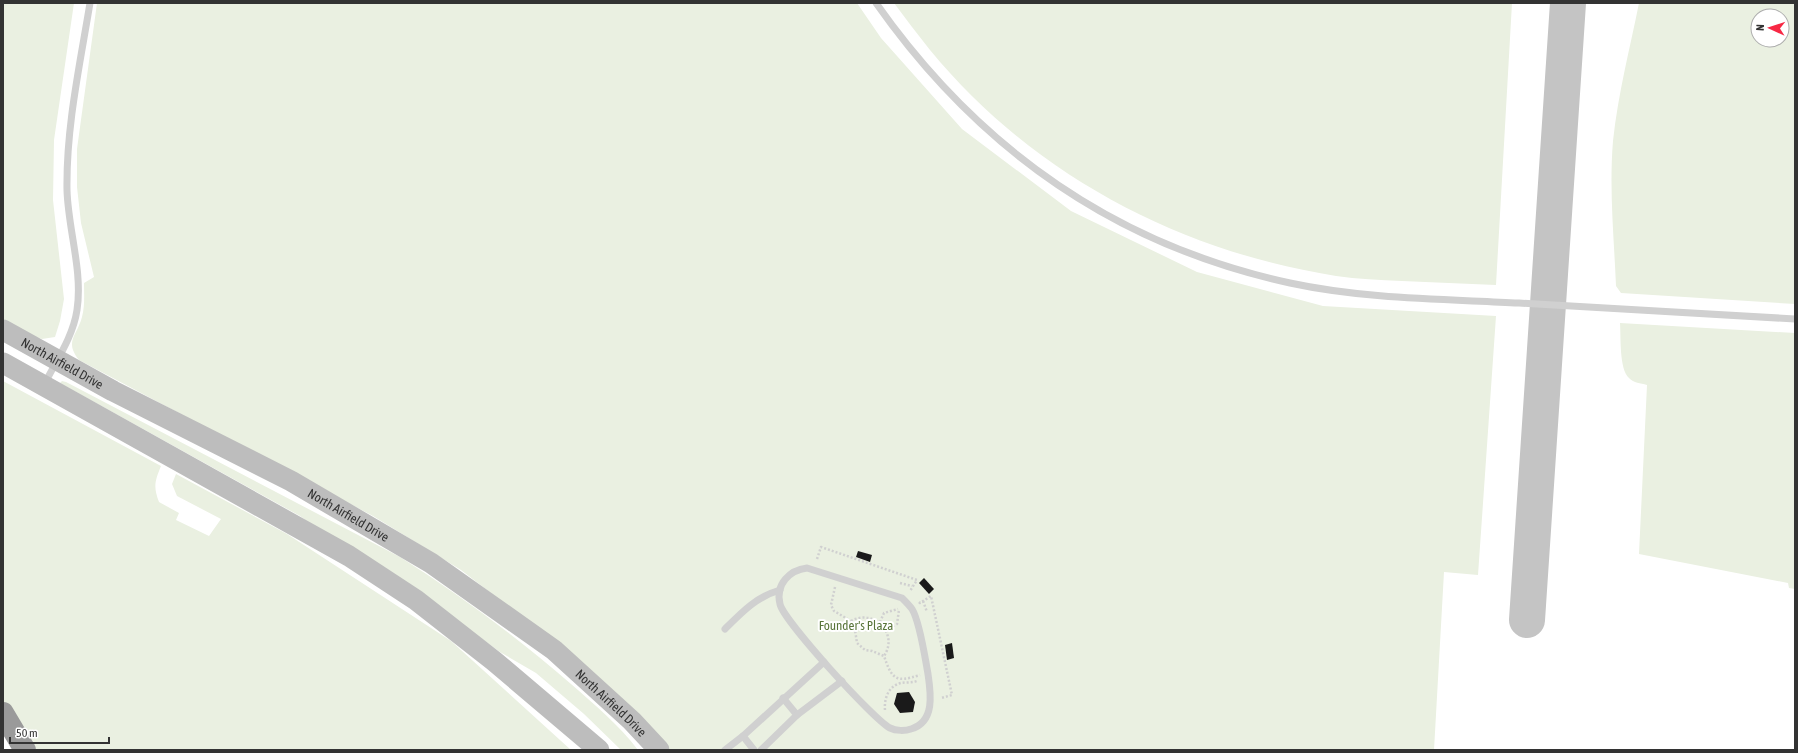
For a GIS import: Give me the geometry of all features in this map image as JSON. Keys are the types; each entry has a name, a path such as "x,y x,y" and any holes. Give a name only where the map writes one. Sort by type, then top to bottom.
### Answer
{"highway":[{"path":"3,713 26,750"}],"main road":[{"name":"North Airfield Drive","path":"3,330 57,360 291,481 431,563 554,650 632,721 659,750"},
{"path":"3,363 43,387 171,456 349,556 416,600 494,661 599,750"}],"lane":[{"path":"43,387 71,332 77,310 78,284 68,183 70,133 90,3"},
{"path":"876,3 913,53 954,99 1004,146 1089,205 1159,240 1222,265 1290,283 1367,294 1795,319"},
{"path":"808,568 838,577 902,598 908,603 916,619 928,673 930,691 929,714 918,726 907,730 895,730 882,723 824,662 783,612 779,599 780,590 786,577 800,569 808,568"},
{"path":"725,629 752,603 768,593 780,590"},
{"path":"725,750 743,736 824,662"},
{"path":"761,750 797,715 842,681"},
{"path":"783,698 797,715"},
{"path":"743,736 754,750"}],"path":[{"path":"817,559 821,547 917,580 909,590 913,594"},
{"path":"838,577 831,599 831,605 834,611 851,621 855,630 857,643 860,648 884,656"},
{"path":"900,583 912,586"},
{"path":"916,599 920,603 931,596 952,695 941,698"},
{"path":"924,601 927,612"},
{"path":"880,622 884,612 898,609 897,624 892,628 884,627"},
{"path":"851,621 862,618 880,622 884,627 888,647 884,656 889,673 896,679 905,680 928,673"},
{"path":"888,716 885,711 884,704 888,691 899,683 917,681"}],"green space":[{"path":"3,3 74,3 54,140 53,200 64,299 55,337 42,339 27,334 3,320"},
{"name":"Founder's Plaza","path":"97,3 857,3 881,38 962,129 1071,211 1197,272 1323,306 1496,316 1478,575 1444,572 1434,750 669,750 565,650 461,570 373,516 79,360 72,348 72,343 83,313 84,283 94,277 81,223 77,187 77,149"},
{"path":"894,3 1512,3 1496,285 1377,280 1336,276 1277,264 1220,248 1165,226 1112,200 1062,169 1014,134 970,94 930,50"},
{"path":"1639,3 1795,3 1795,304 1621,293 1616,286 1612,159 1615,123"},
{"path":"1620,323 1795,333 1795,589 1789,588 1788,583 1639,554 1647,385 1633,381 1626,374 1622,360"},
{"path":"3,381 161,466 157,476 157,496 159,502 179,513 176,520 209,536 221,519 177,496 172,484 176,474 287,534 451,641 571,750 31,750 3,702"},
{"path":"62,381 400,557 466,601 530,650 571,684 606,716 623,732 638,750 621,750 584,714 536,673 500,652 460,623 351,553 300,516 60,383"}],"building":[{"path":"858,551 872,555 870,562 856,557"},
{"path":"924,578 934,589 929,594 919,583"},
{"path":"952,643 954,658 947,660 945,645"},
{"path":"909,692 915,702 913,712 900,713 894,704 897,693"}],"taxiway":[{"path":"1527,620 1568,3"}]}
